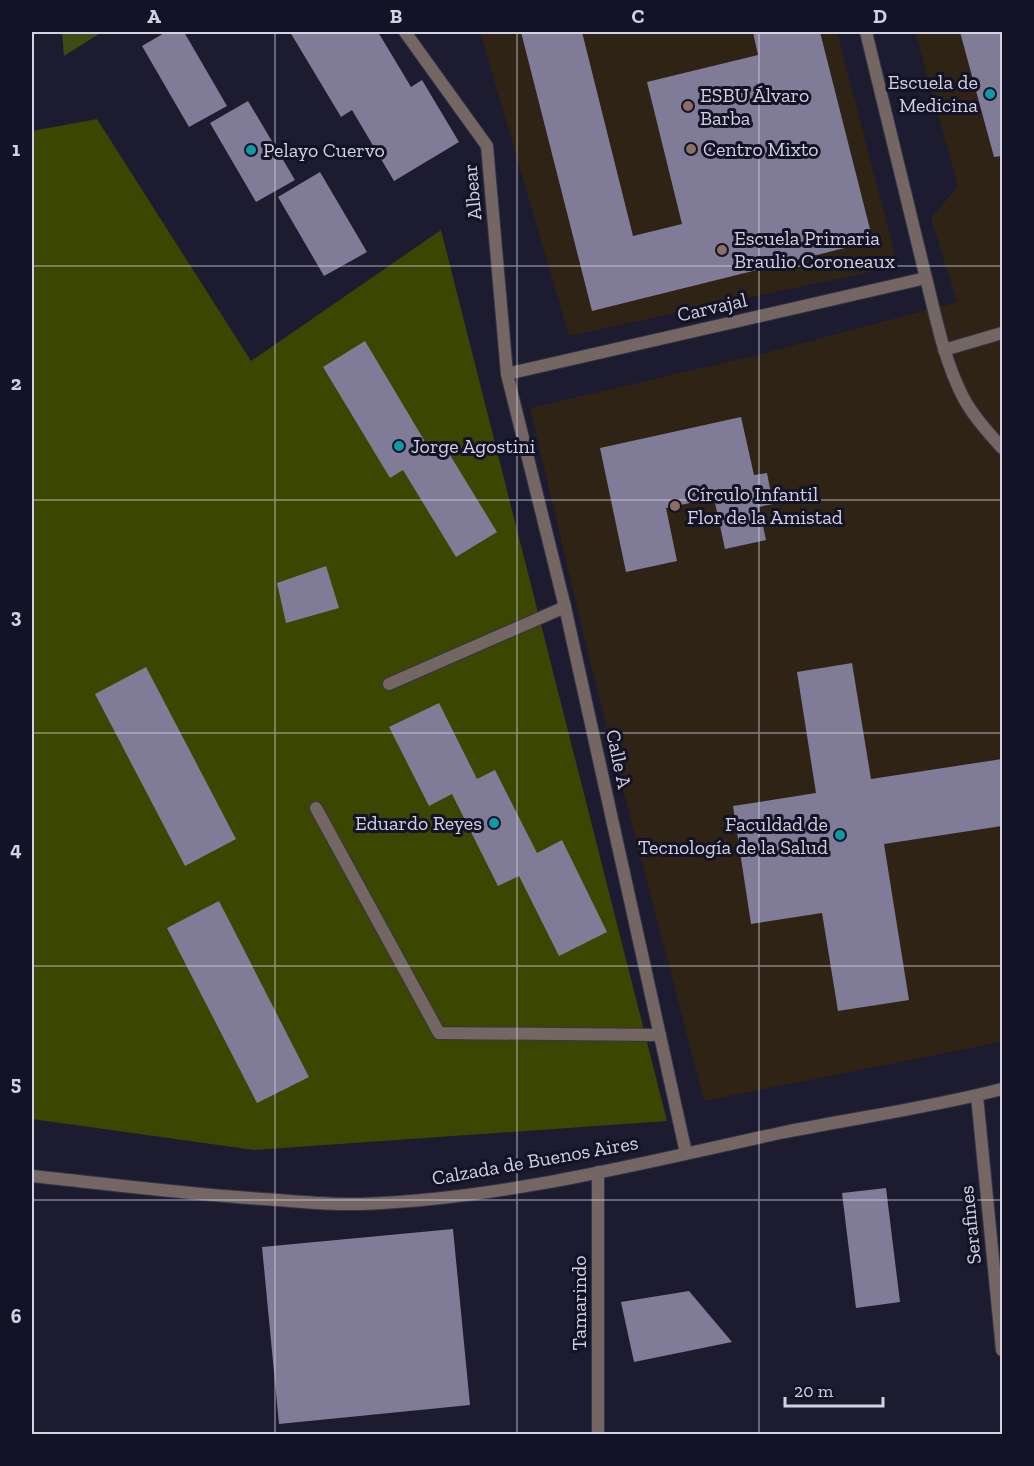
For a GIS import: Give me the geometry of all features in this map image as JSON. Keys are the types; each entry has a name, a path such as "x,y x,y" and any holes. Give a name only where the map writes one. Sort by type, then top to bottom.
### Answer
{"street":[{"name":"Albear","path":"405,32 487,146 507,374"},
{"path":"866,32 944,350 963,397 1002,448"},
{"name":"Carvajal","path":"507,374 926,278"},
{"path":"944,350 1002,333"},
{"name":"Calle A","path":"507,374 565,607 686,1153"},
{"path":"389,684 565,607"},
{"path":"316,808 439,1033 660,1035"},
{"name":"Calzada de Buenos Aires","path":"32,1176 207,1195 360,1204 490,1192 598,1172 850,1118 977,1096 1002,1089"},
{"name":"Serafines","path":"977,1096 1002,1350"},
{"name":"Tamarindo","path":"598,1172 598,1434"}],"shaded area":[{"name":"Centro Mixto","path":"480,32 837,32 898,266 569,336"},
{"path":"915,32 1002,32 1002,1042 704,1101 589,658 530,408 761,354 957,302 931,218 958,186"}],"green space":[{"path":"62,32 102,32 64,56"},
{"path":"97,119 251,361 441,230 667,1121 254,1150 32,1119 32,131"}],"building":[{"path":"166,32 184,32 227,106 189,127 142,46"},
{"path":"290,32 378,32 411,87 422,80 459,142 394,181 352,110 341,117"},
{"name":"Centro Mixto","path":"521,32 582,32 633,236 682,224 647,82 758,55 753,32 820,32 873,241 592,311"},
{"name":"Escuela de Medicina","path":"960,32 1002,32 1002,156 994,157"},
{"path":"248,101 295,180 256,202 210,123"},
{"path":"320,172 367,252 324,276 278,197"},
{"name":"Jorge Agostini","path":"365,341 430,450 442,442 497,532 456,557 403,470 390,478 323,367"},
{"path":"741,417 754,475 767,473 773,504 759,507 766,540 725,549 714,498 666,508 677,561 626,572 600,448"},
{"path":"326,566 339,608 286,623 277,583"},
{"name":"Faculdad de Tecnología de la Salud","path":"852,663 871,779 1002,759 1002,826 884,844 909,1000 838,1011 822,913 751,924 733,806 816,793 797,672"},
{"path":"146,667 236,839 185,866 95,694"},
{"name":"Eduardo Reyes","path":"439,703 477,779 495,770 537,853 562,840 607,932 559,956 519,876 498,886 452,794 429,806 389,727"},
{"path":"219,901 309,1077 257,1103 167,928"},
{"path":"886,1188 900,1302 856,1308 842,1193"},
{"path":"453,1229 470,1405 279,1424 262,1247"},
{"path":"689,1291 732,1342 634,1362 621,1302"}],"place":[{"name":"Escuela de Medicina","path":"990,94"},
{"name":"ESBU Álvaro Barba","path":"688,106"},
{"name":"Centro Mixto","path":"691,149"},
{"name":"Pelayo Cuervo","path":"251,150"},
{"name":"Escuela Primaria Braulio Coroneaux","path":"722,250"},
{"name":"Jorge Agostini","path":"399,446"},
{"name":"Círculo Infantil Flor de la Amistad","path":"675,506"},
{"name":"Eduardo Reyes","path":"494,823"},
{"name":"Faculdad de Tecnología de la Salud","path":"840,835"}]}
